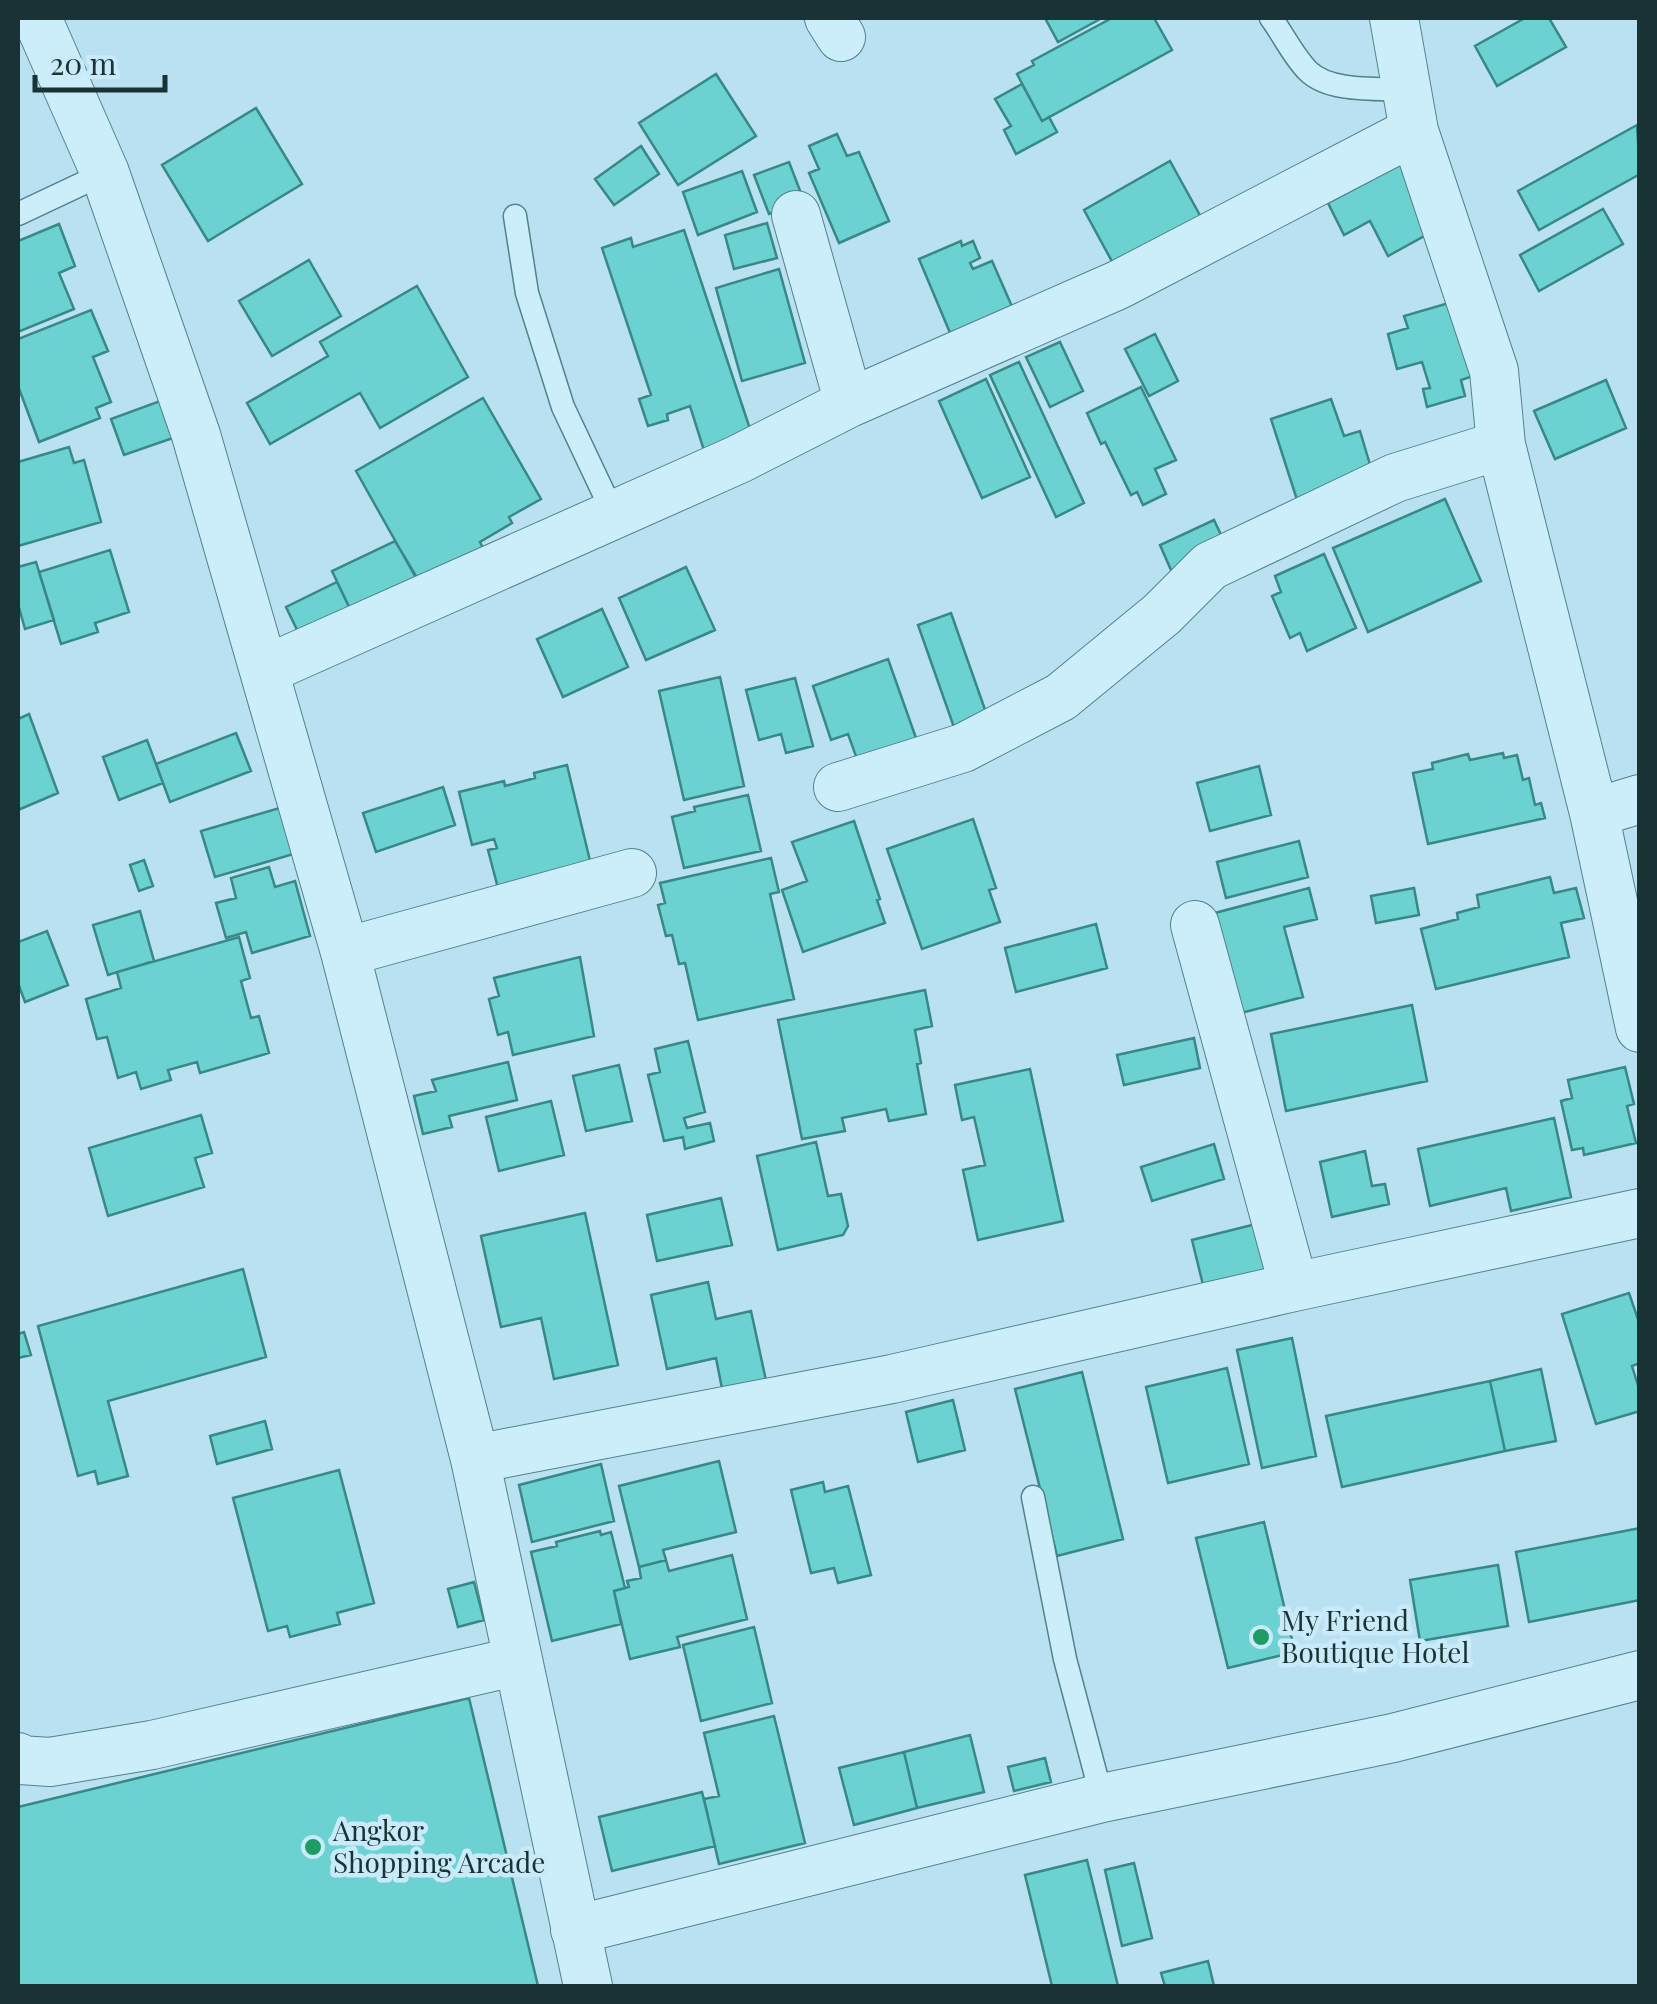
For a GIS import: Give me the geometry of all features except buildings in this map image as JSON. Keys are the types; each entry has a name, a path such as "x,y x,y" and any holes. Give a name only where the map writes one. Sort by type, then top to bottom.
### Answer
{"street":[{"path":"18,24 30,18"},
{"path":"38,18 105,173 196,436 345,952 474,1459 588,1986"},
{"path":"1394,18 1412,111 1494,372 1502,445 1594,812 1640,1028"},
{"path":"265,670 739,459 849,403 1118,285 1412,111"},
{"path":"796,215 849,403"},
{"path":"838,787 963,748 1062,697 1162,614 1210,566 1395,478 1502,445"},
{"path":"1594,812 1640,798"},
{"path":"345,952 632,873"},
{"path":"1195,925 1294,1287"},
{"path":"474,1459 892,1379 1640,1213"},
{"path":"18,1757 50,1762 152,1745 518,1661"},
{"path":"575,1930 1102,1798 1393,1738 1640,1675"}],"lane":[{"path":"1272,18 1309,72 1412,111"},
{"path":"18,214 105,173"},
{"path":"515,216 527,293 563,407 614,515"},
{"path":"1033,1496 1064,1659 1102,1798"}],"place":[{"name":"My Friend Boutique Hotel","path":"1261,1637"},
{"name":"Angkor Shopping Arcade","path":"313,1847"}]}
